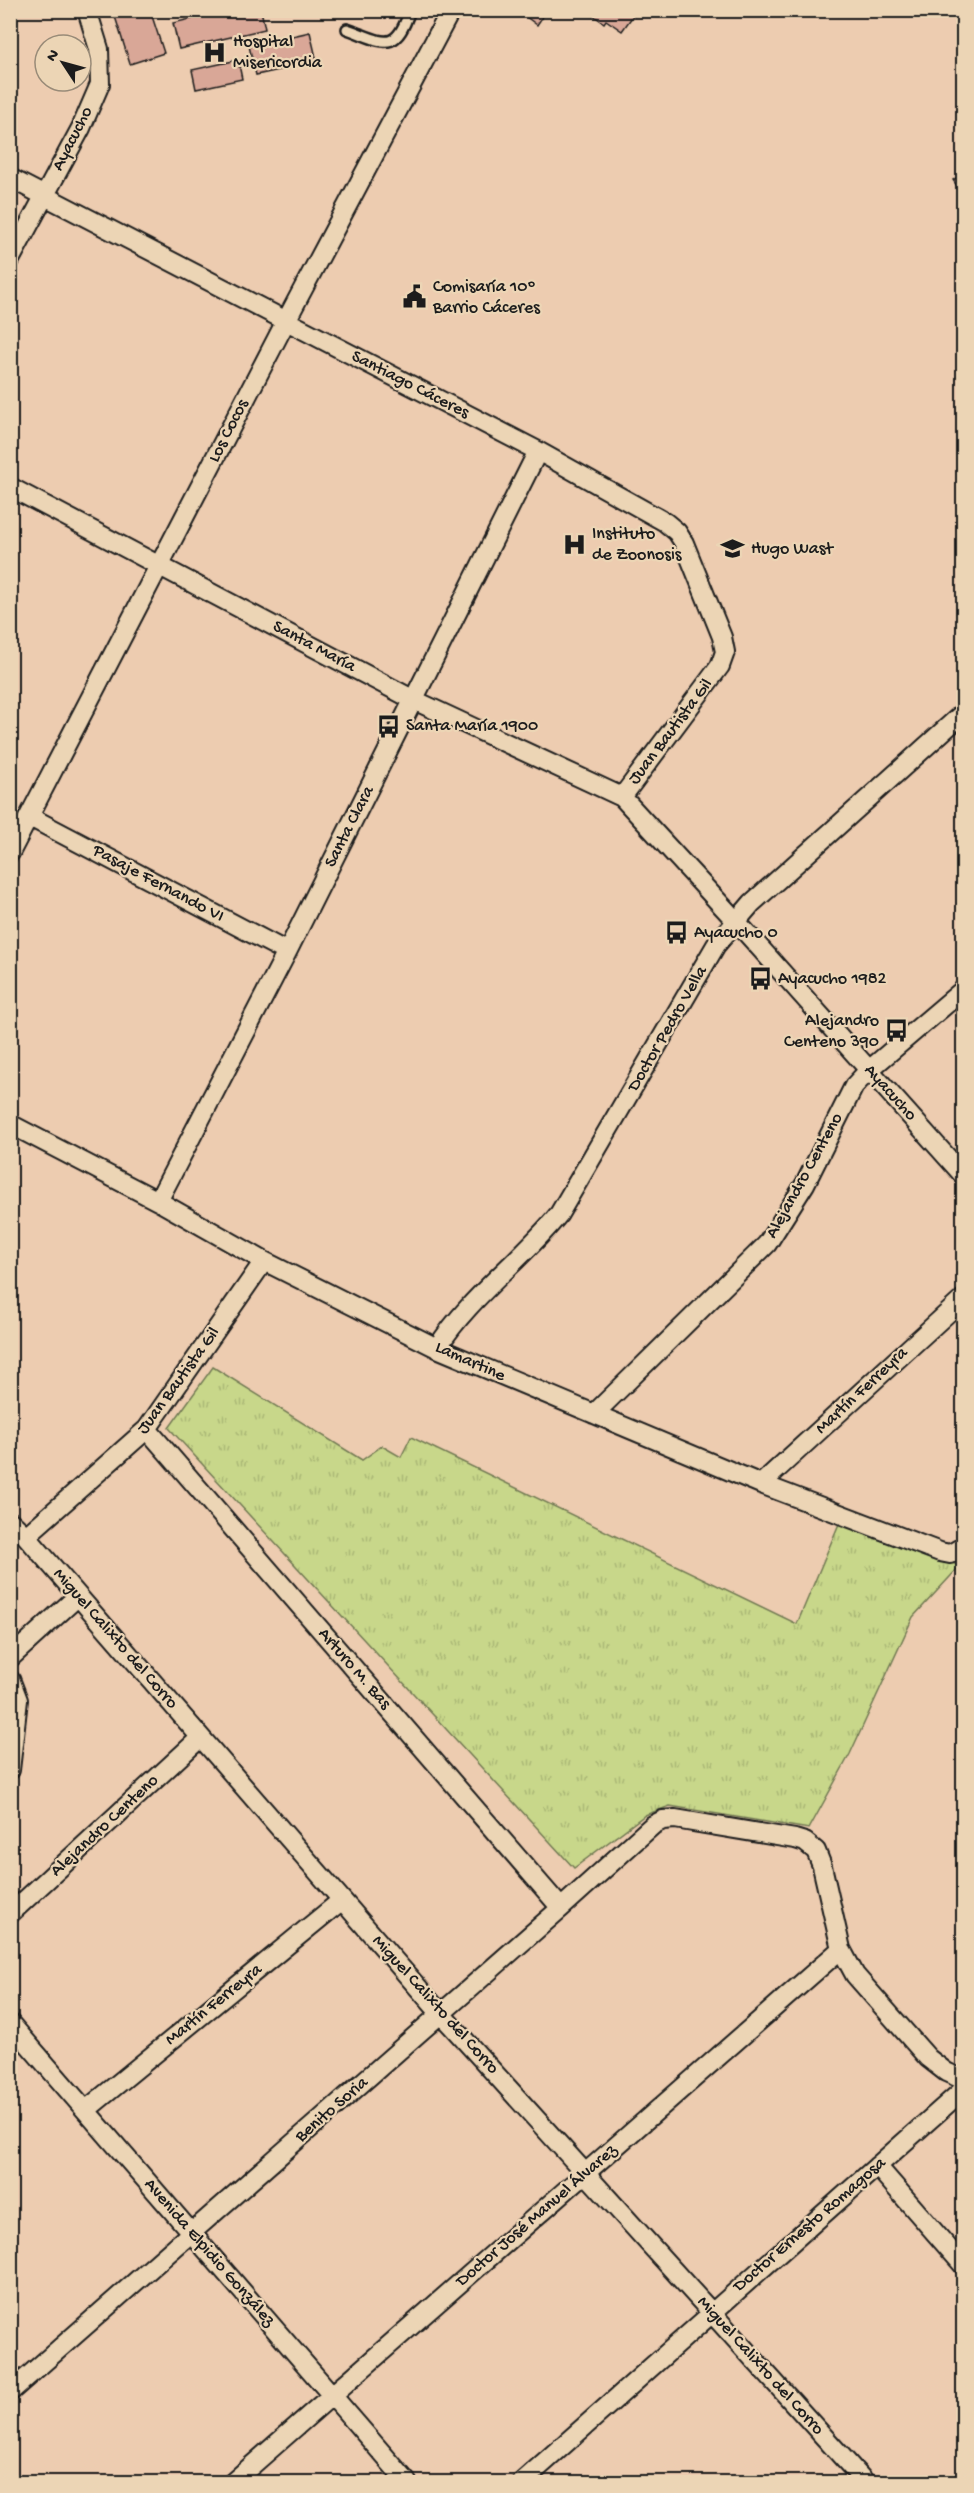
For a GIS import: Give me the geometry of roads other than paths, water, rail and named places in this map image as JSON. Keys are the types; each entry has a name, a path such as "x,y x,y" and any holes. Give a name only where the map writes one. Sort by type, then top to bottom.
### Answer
{"street":[{"name":"Ayacucho","path":"10,260 81,128 100,84 99,49 87,10"},
{"name":"Los Cocos","path":"10,853 286,321 451,10"},
{"name":"Santiago Cáceres","path":"10,178 538,451 665,522 677,532 684,543 722,637 725,652 720,666"},
{"name":"Santa Clara","path":"158,1201 287,952 538,451"},
{"name":"Santa María","path":"10,487 414,700 622,797"},
{"name":"Juan Bautista Gil","path":"622,797 720,666"},
{"name":"Doctor Pedro Vella","path":"437,1348 452,1323 544,1233 559,1214 716,945 735,920 961,715"},
{"name":"Ayacucho","path":"622,797 963,1176"},
{"name":"Pasaje Fernando VI","path":"30,817 287,952"},
{"name":"Alejandro Centeno","path":"594,1414 767,1244 805,1184 854,1086 869,1070 963,989"},
{"name":"Lamartine","path":"10,1124 158,1201 264,1261 437,1348 761,1484 957,1550"},
{"name":"Juan Bautista Gil","path":"26,1536 147,1429 264,1261"},
{"name":"Martín Ferreyra","path":"761,1484 963,1298"},
{"name":"Arturo M. Bas","path":"147,1429 561,1908"},
{"name":"Miguel Calixto del Corro","path":"10,1521 26,1536 441,2014 865,2482"},
{"path":"10,1658 78,1596"},
{"path":"10,1679 18,1700 10,1770"},
{"name":"Alejandro Centeno","path":"10,1914 200,1738"},
{"name":"Benito Soria","path":"10,2392 653,1825 675,1818 805,1842 816,1851 822,1866 841,1949"},
{"name":"Martín Ferreyra","path":"86,2110 342,1900"},
{"path":"841,1949 855,1976 928,2058 946,2072 963,2080"},
{"name":"Doctor José Manuel Álvarez","path":"233,2482 841,1949"},
{"name":"Avenida Elpidio González","path":"10,2023 407,2482"},
{"name":"Doctor Ernesto Romagosa","path":"522,2482 963,2089"},
{"path":"878,2166 963,2266"}],"lane":[{"path":"347,29 387,43 396,39 404,27 410,10"}],"place":[{"name":"Hospital Misericordia","path":"215,52"},
{"name":"Comisaría 10º Barrio Cáceres","path":"415,297"},
{"name":"Instituto de Zoonosis","path":"574,544"},
{"name":"Hugo Wast","path":"733,549"},
{"name":"Santa María 1900","path":"388,726"},
{"name":"Ayacucho 0","path":"676,933"},
{"name":"Ayacucho 1982","path":"760,979"},
{"name":"Alejandro Centeno 390","path":"897,1031"}]}
